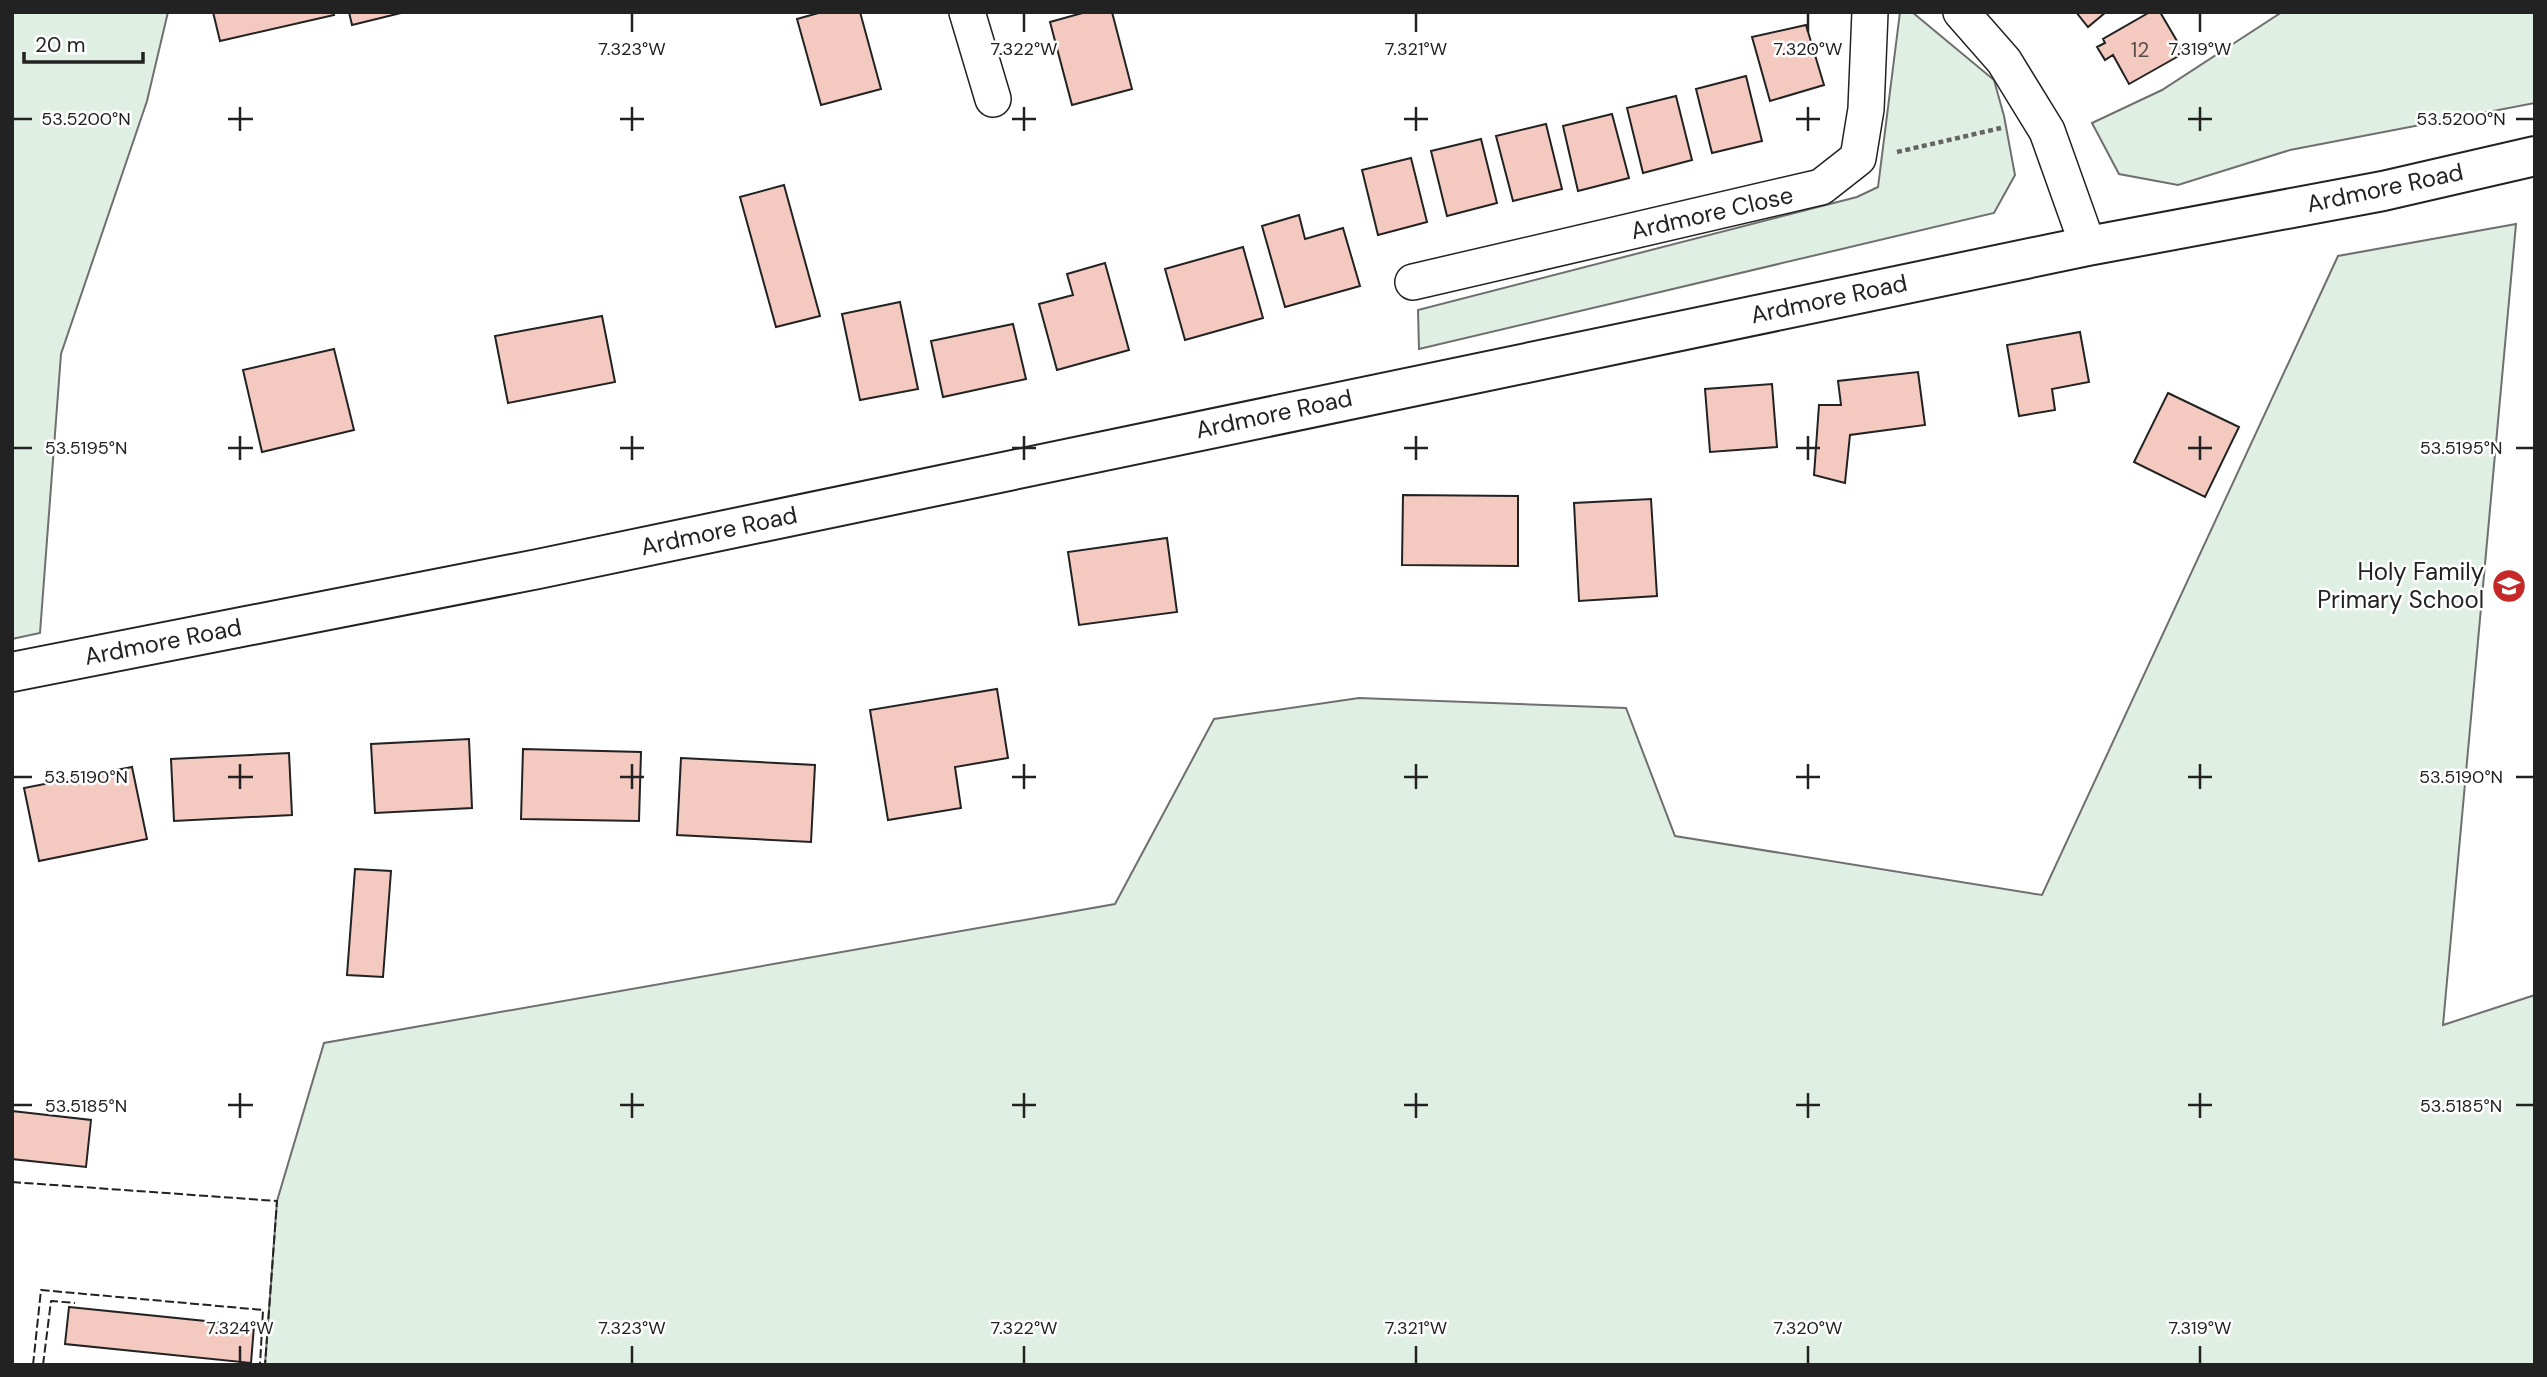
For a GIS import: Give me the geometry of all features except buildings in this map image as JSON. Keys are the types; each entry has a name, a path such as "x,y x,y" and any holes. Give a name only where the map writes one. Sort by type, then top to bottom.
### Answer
{"street":[{"path":"967,12 993,99"},
{"path":"1858,158 1866,109 1870,12"},
{"path":"1961,12 2004,61 2047,131 2088,246"},
{"name":"Ardmore Road","path":"12,672 538,569 2088,246 2383,191 2535,156"},
{"name":"Ardmore Close","path":"1413,282 1821,187 1858,158"}],"path":[{"path":"1858,158 1890,154 2013,126 2036,114"}],"green space":[{"path":"12,12 168,12 147,101 61,354 40,633 12,639"},
{"path":"1900,12 1912,12 1994,80 2015,175 1994,213 1419,349 1418,310 1857,197 1878,187"},
{"path":"2282,12 2535,12 2535,103 2290,150 2178,185 2119,174 2092,123 2162,90"},
{"path":"2516,224 2443,1025 2535,995 2535,1365 265,1365 277,1201 324,1043 1115,904 1214,719 1359,698 1626,708 1675,836 2042,895 2338,256"}],"fence":[{"path":"12,1182 277,1201 265,1365"},
{"path":"33,1365 41,1290 263,1310 260,1365"},
{"path":"43,1365 51,1301 75,1303"}],"place":[{"name":"Holy Family Primary School","path":"2509,586"}]}
